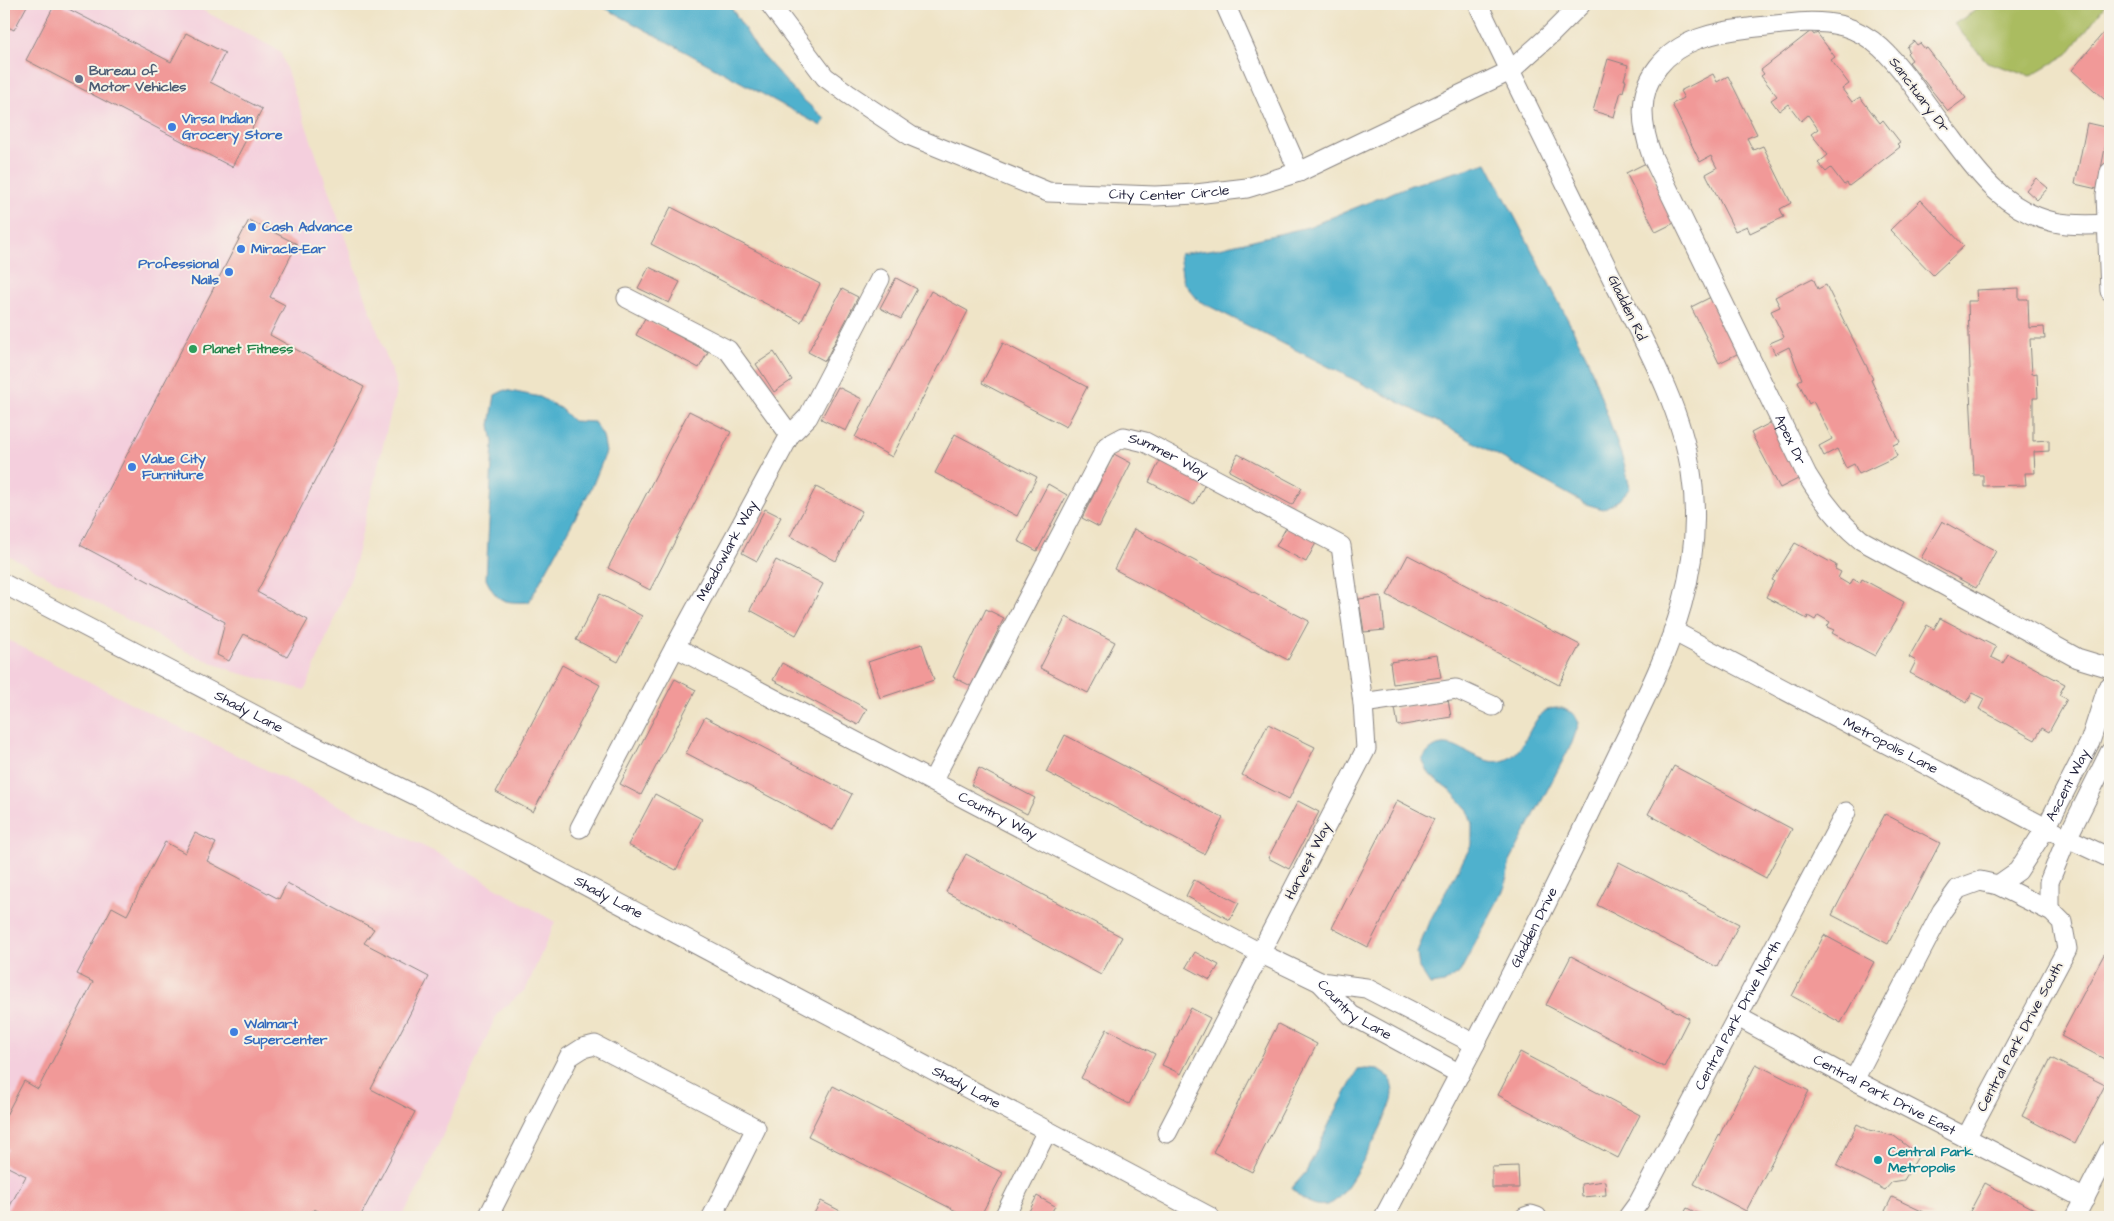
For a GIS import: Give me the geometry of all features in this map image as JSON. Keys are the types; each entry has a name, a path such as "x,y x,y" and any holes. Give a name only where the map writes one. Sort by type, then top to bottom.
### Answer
{"street":[{"name":"City Center Circle","path":"770,4 825,77 890,124 912,136 1048,192 1155,196 1196,194 1247,188 1300,172 1510,71 1552,34 1581,4"},
{"path":"1225,4 1300,172"},
{"name":"Gladden Rd","path":"1478,4 1665,387 1685,443 1691,472 1694,529 1688,581 1672,631"},
{"name":"Sanctuary Dr","path":"1655,71 1667,57 1683,45 1714,34 1810,22 1844,27 1871,39 1893,58 1961,150 1999,195 2027,213 2054,222 2068,225 2109,224"},
{"name":"Apex Dr","path":"1655,71 1644,94 1642,108 1646,140 1807,476 1824,503 1861,540 2077,658 2110,668"},
{"path":"2110,172 2106,195 2109,224 2110,291"},
{"name":"Meadowlark Way","path":"580,828 675,647 790,436 808,417 880,279"},
{"path":"627,298 728,350 790,436"},
{"name":"Summer Way","path":"933,780 1107,446 1124,437 1145,442 1341,546 1363,703"},
{"name":"Shady Lane","path":"4,584 291,734 421,798 1210,1217"},
{"name":"Metropolis Lane","path":"1672,631 2046,828 2110,858"},
{"name":"Gladden Drive","path":"1384,1217 1460,1074 1577,840 1652,679 1672,631"},
{"name":"Country Way","path":"675,647 933,780 1260,953 1320,982"},
{"name":"Ascent Way","path":"1998,885 2018,871 2046,828 2083,758 2097,725 2107,690 2110,686"},
{"path":"1363,703 1456,689 1493,706"},
{"name":"Harvest Way","path":"1166,1133 1366,748 1363,703"},
{"name":"Ascent Way","path":"2049,910 2049,882 2067,838 2110,752"},
{"name":"Central Park Drive North","path":"1628,1217 1639,1202 1846,812"},
{"path":"1854,1080 1942,911 1958,889 1980,881 1998,885"},
{"name":"Central Park Drive South","path":"1966,1138 2066,949 2062,922 2049,910 1998,885"},
{"name":"Country Lane","path":"1320,982 1366,988 1475,1044"},
{"name":"Country Lane","path":"1320,982 1351,1015 1460,1074"},
{"name":"Central Park Drive East","path":"1738,1017 1854,1080 2085,1199"},
{"path":"488,1217 569,1057 583,1048 595,1045 756,1128 712,1217"},
{"path":"1004,1217 1047,1131"},
{"path":"2075,1217 2110,1150"},
{"path":"1525,1217 1537,1217"}],"shaded area":[{"path":"4,4 191,4 280,51 397,387 352,575 305,690 235,672 189,653 4,553"},
{"path":"4,638 160,718 437,853 555,922 526,989 497,1014 420,1186 402,1217 4,1217"}],"green space":[{"path":"1986,4 2106,4 2068,54 2030,76 1987,62 1954,24"}],"water":[{"path":"598,4 729,4 757,49 796,93 825,119 821,126"},
{"path":"1487,163 1587,357 1624,463 1630,488 1619,500 1603,509 1586,504 1434,420 1199,301 1183,282 1179,254 1215,249 1308,227 1411,185"},
{"path":"505,390 540,397 561,409 573,421 594,422 603,436 606,452 592,487 529,602 502,600 490,587 486,579 493,443 490,425 495,395"},
{"path":"1562,708 1574,714 1579,723 1572,743 1510,861 1505,887 1460,972 1444,983 1430,985 1419,968 1417,953 1428,924 1472,844 1472,824 1468,810 1450,790 1430,775 1422,760 1432,749 1441,745 1462,749 1494,762 1505,760 1518,750 1532,726 1543,713 1551,709"},
{"path":"1358,1070 1378,1070 1390,1078 1393,1094 1386,1116 1360,1167 1342,1194 1330,1204 1312,1204 1292,1188 1306,1172"}],"building":[{"path":"4,4 28,4 14,30 4,25"},
{"path":"55,4 59,4 171,62 186,33 225,53 210,82 262,109 232,167 26,60"},
{"path":"2110,25 2110,103 2072,70"},
{"path":"1811,31 1814,35 1817,33 1835,57 1831,60 1849,84 1842,89 1852,102 1860,97 1880,123 1883,120 1900,142 1897,144 1900,147 1849,186 1847,183 1844,185 1831,168 1826,172 1818,163 1828,155 1811,134 1818,129 1808,115 1801,121 1788,104 1779,111 1771,100 1777,96 1761,76 1764,74 1761,70"},
{"path":"1914,41 1917,45 1920,43 1925,49 1927,48 1966,98 1948,111 1909,62 1912,60 1907,53 1909,51 1907,47"},
{"path":"1608,59 1628,65 1623,92 1621,91 1614,117 1593,111"},
{"path":"1713,74 1717,82 1728,76 1757,134 1747,138 1753,150 1763,146 1791,203 1780,209 1784,217 1750,233 1747,226 1735,231 1706,174 1717,168 1711,156 1700,162 1672,104 1684,98 1680,91"},
{"path":"2087,123 2109,128 2097,189 2075,184"},
{"path":"1646,163 1676,222 1656,232 1626,173"},
{"path":"2036,178 2048,188 2037,200 2026,190"},
{"path":"1921,200 1964,246 1933,275 1890,230"},
{"path":"671,207 820,284 801,322 651,244"},
{"path":"249,220 297,244 270,297 285,305 270,335 364,387 257,592 308,620 287,657 244,634 229,661 217,655 225,622 80,545"},
{"path":"649,267 680,282 669,303 638,288"},
{"path":"896,278 917,289 901,319 880,308"},
{"path":"1813,278 1818,289 1826,285 1873,379 1871,380 1900,442 1893,445 1897,456 1859,474 1854,464 1846,468 1837,449 1824,456 1819,446 1832,439 1813,401 1809,404 1798,381 1802,379 1789,347 1775,354 1770,343 1784,337 1771,311 1780,307 1775,297"},
{"path":"2019,288 2019,299 2028,299 2029,328 2044,327 2045,339 2030,339 2032,374 2037,373 2038,398 2033,398 2033,441 2049,440 2049,451 2034,452 2035,473 2025,473 2026,485 1983,486 1983,475 1974,475 1968,301 1977,301 1976,290"},
{"path":"842,289 858,297 825,361 808,352"},
{"path":"931,291 968,311 892,457 855,437"},
{"path":"1711,297 1739,353 1719,363 1691,307"},
{"path":"645,318 708,352 699,368 636,335"},
{"path":"1003,343 1087,387 1066,427 982,383"},
{"path":"774,352 792,380 774,392 756,364"},
{"path":"838,387 862,399 846,431 821,419"},
{"path":"689,411 731,432 650,590 608,568"},
{"path":"1772,422 1800,478 1780,488 1751,433"},
{"path":"955,434 1037,477 1017,516 935,473"},
{"path":"1114,454 1131,463 1099,527 1082,518"},
{"path":"1238,454 1302,488 1292,505 1229,471"},
{"path":"1160,461 1205,484 1194,505 1149,482"},
{"path":"1048,484 1067,495 1037,551 1018,541"},
{"path":"816,487 862,511 836,561 790,536"},
{"path":"765,509 781,517 757,561 742,553"},
{"path":"1942,521 1996,551 1976,588 1921,558"},
{"path":"1287,526 1317,541 1306,562 1276,546"},
{"path":"1134,529 1309,621 1288,660 1114,569"},
{"path":"1795,543 1836,565 1835,569 1841,572 1838,578 1850,585 1853,579 1860,583 1862,579 1904,602 1897,619 1875,656 1832,633 1834,630 1827,627 1830,622 1818,615 1815,620 1808,616 1807,619 1766,597 1774,581 1772,580"},
{"path":"1408,555 1580,645 1559,685 1387,595"},
{"path":"776,560 823,584 796,635 750,610"},
{"path":"600,594 642,616 618,662 576,640"},
{"path":"1381,596 1385,630 1364,632 1359,599"},
{"path":"986,609 1004,618 971,686 953,677"},
{"path":"1066,617 1115,642 1088,693 1040,668"},
{"path":"1940,618 1996,647 1991,657 2003,663 2008,654 2065,684 2059,695 2067,699 2049,732 2042,728 2035,740 1979,709 1984,699 1972,693 1967,703 1910,673 1916,661 1909,657 1927,625 1934,629"},
{"path":"922,644 934,680 880,698 868,662"},
{"path":"1437,655 1441,677 1393,684 1390,662"},
{"path":"782,663 867,709 858,725 773,680"},
{"path":"562,665 600,685 533,812 496,792"},
{"path":"675,679 696,690 641,795 620,784"},
{"path":"1448,699 1451,717 1398,726 1395,708"},
{"path":"705,717 852,794 833,830 686,753"},
{"path":"1268,724 1315,747 1289,799 1242,775"},
{"path":"1065,735 1223,818 1204,854 1046,772"},
{"path":"1674,766 1792,829 1766,878 1648,814"},
{"path":"979,768 1035,798 1027,814 971,785"},
{"path":"655,794 702,819 676,870 628,845"},
{"path":"1397,800 1434,819 1368,947 1332,928"},
{"path":"1298,801 1319,812 1289,869 1268,858"},
{"path":"1885,814 1940,843 1888,944 1832,915"},
{"name":"Walmart Supercenter","path":"195,833 216,843 207,861 279,899 287,883 374,929 364,943 429,977 371,1089 415,1112 360,1217 330,1217 314,1209 310,1217 4,1217 26,1176 4,1165 4,1157 8,1149 4,1147 4,1119 24,1081 38,1089 93,982 77,974 112,907 127,915 165,842 185,853"},
{"path":"966,854 1122,937 1101,975 946,892"},
{"path":"1619,862 1739,924 1717,967 1597,905"},
{"path":"1194,880 1239,903 1230,920 1186,896"},
{"path":"1824,935 1874,962 1841,1023 1792,996"},
{"path":"2110,943 2110,1062 2061,1036"},
{"path":"1195,952 1219,965 1210,980 1186,967"},
{"path":"1571,956 1689,1018 1664,1067 1546,1005"},
{"path":"1191,1008 1210,1018 1181,1074 1162,1065"},
{"path":"1278,1024 1317,1044 1252,1172 1213,1152"},
{"path":"1107,1029 1155,1054 1129,1104 1081,1078"},
{"path":"1520,1052 1640,1115 1618,1158 1498,1095"},
{"path":"2051,1058 2105,1085 2075,1144 2022,1116"},
{"path":"1756,1064 1809,1091 1746,1211 1694,1184"},
{"path":"833,1086 1003,1173 980,1217 968,1217 808,1136"},
{"name":"Central Park Metropolis","path":"1857,1124 1869,1130 1894,1136 1919,1155 1904,1180 1892,1182 1885,1190 1837,1166"},
{"path":"1518,1166 1519,1188 1492,1188 1492,1167"},
{"path":"1605,1181 1606,1195 1582,1197 1581,1184"},
{"path":"1985,1183 2036,1210 2032,1217 1967,1217"},
{"path":"1037,1196 1055,1206 1049,1217 1026,1217"},
{"path":"1892,1197 1934,1217 1882,1217"},
{"path":"821,1201 852,1217 812,1217"},
{"path":"1687,1208 1705,1217 1682,1217"}],"place":[{"name":"Bureau of Motor Vehicles","path":"79,79"},
{"name":"Virsa Indian Grocery Store","path":"172,127"},
{"name":"Cash Advance","path":"252,227"},
{"name":"Miracle-Ear","path":"241,249"},
{"name":"Professional Nails","path":"229,272"},
{"name":"Planet Fitness","path":"193,349"},
{"name":"Value City Furniture","path":"132,467"},
{"name":"Walmart Supercenter","path":"234,1032"},
{"name":"Central Park Metropolis","path":"1878,1160"}]}
